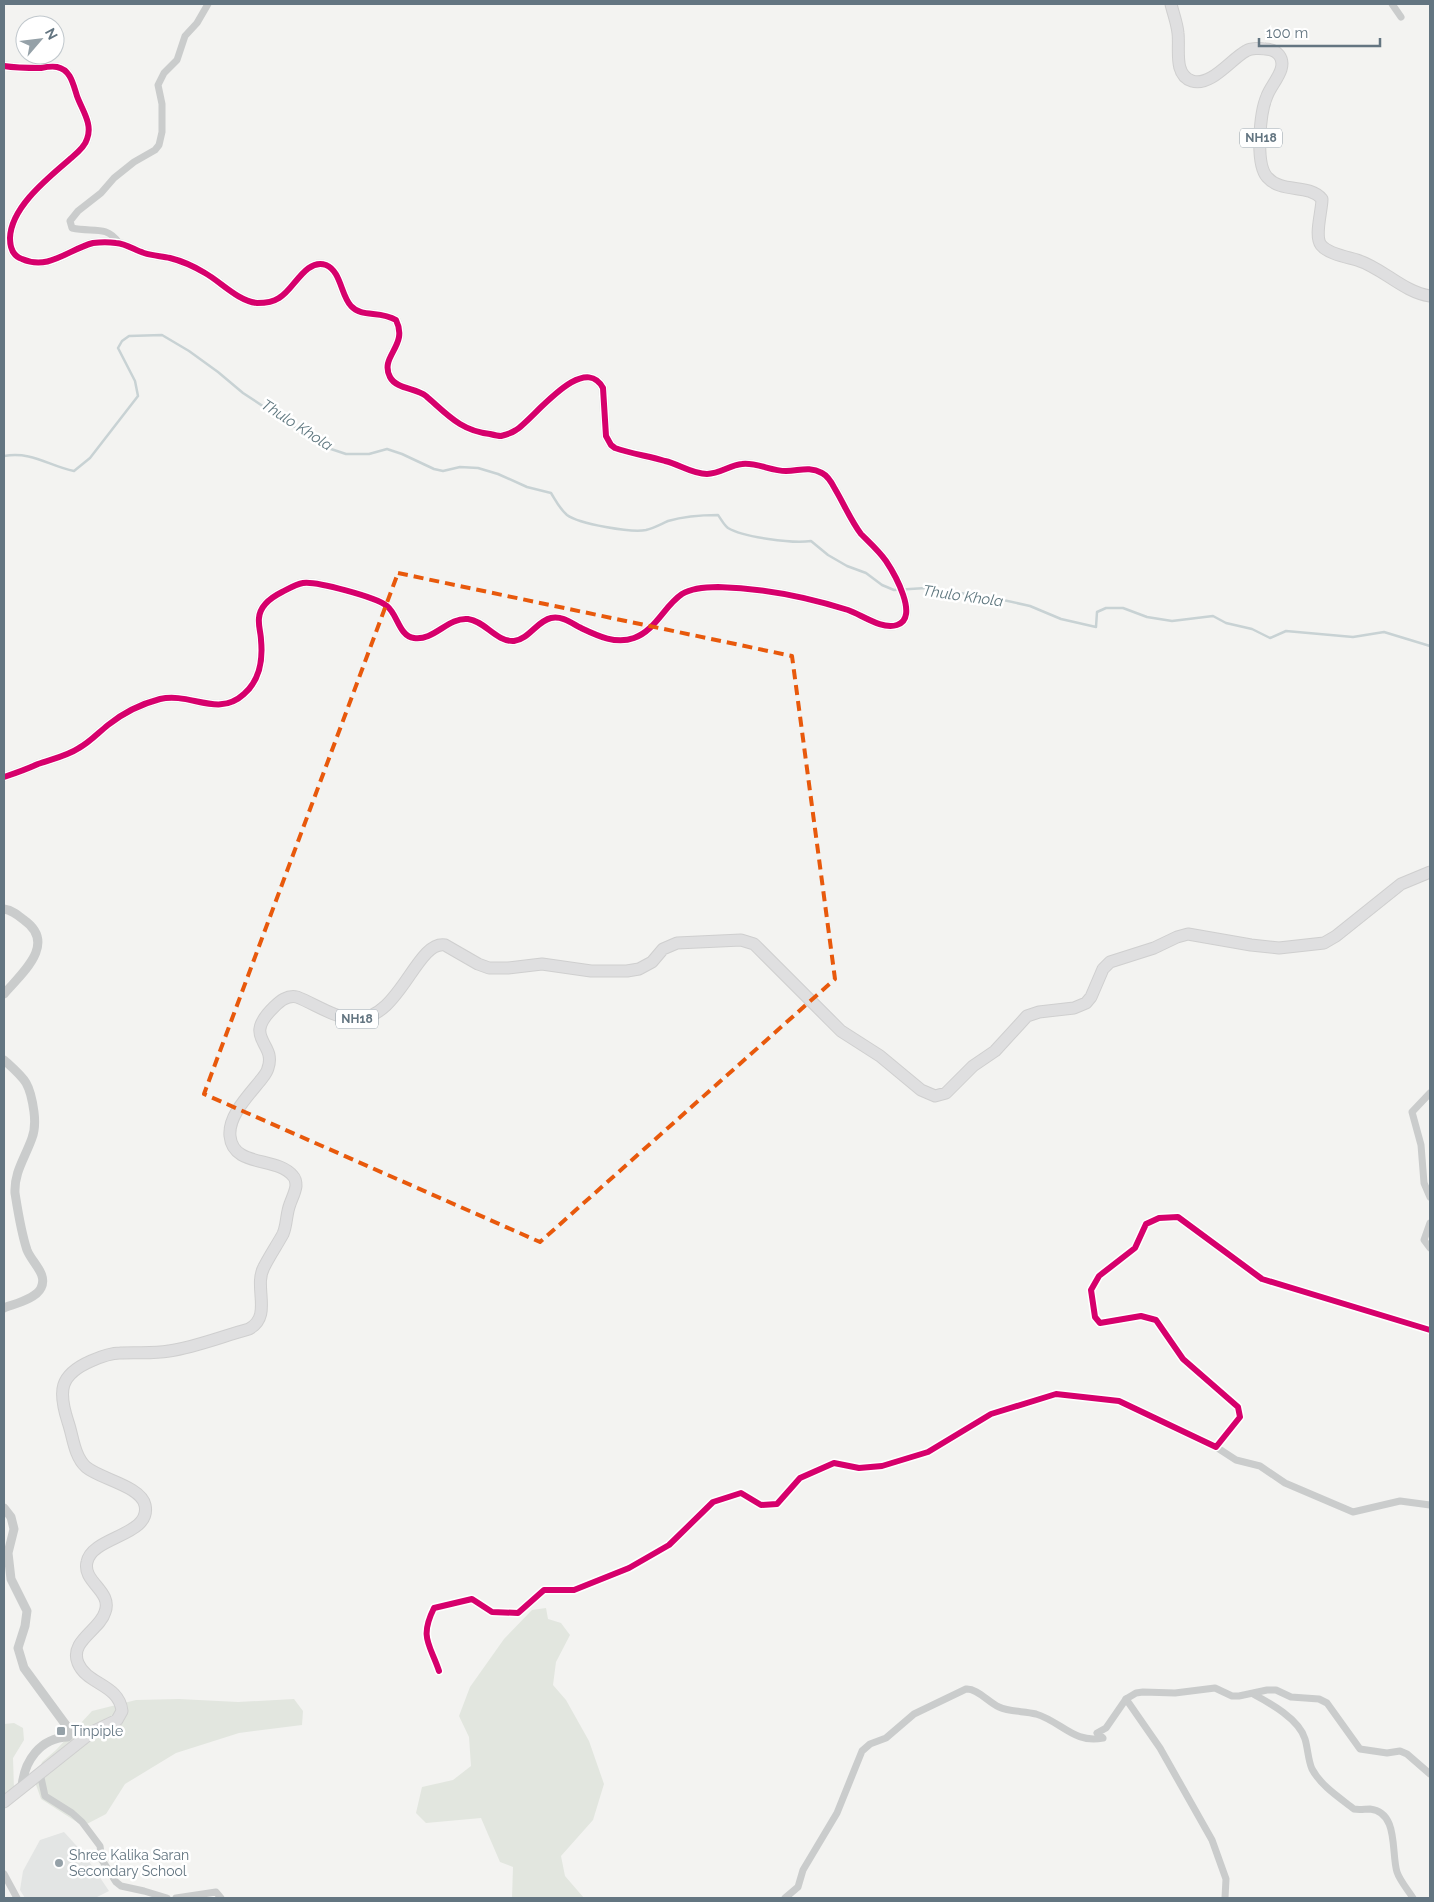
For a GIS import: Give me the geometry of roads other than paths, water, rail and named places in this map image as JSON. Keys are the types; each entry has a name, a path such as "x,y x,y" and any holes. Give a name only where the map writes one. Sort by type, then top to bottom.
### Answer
{"main road":[{"name":"NH18","path":"1171,4 1178,33 1179,66 1184,77 1189,80 1195,82 1206,80 1248,50 1274,50 1278,54 1281,59 1281,68 1276,83 1267,95 1263,109 1260,146 1262,168 1267,177 1276,184 1317,193 1322,199 1318,238 1322,246 1330,252 1376,268 1400,284 1420,294 1430,296"},
{"name":"NH18","path":"4,1802 92,1732 110,1724 121,1714 121,1703 116,1695 87,1674 77,1660 77,1652 82,1640 102,1620 107,1605 105,1596 90,1576 86,1564 89,1556 98,1548 138,1524 143,1518 146,1507 143,1499 136,1492 97,1474 82,1462 63,1405 65,1380 73,1371 101,1356 116,1353 151,1353 176,1350 249,1329 259,1320 262,1312 260,1284 262,1270 283,1232 295,1192 295,1179 280,1166 240,1154 232,1145 230,1130 233,1118 268,1068 268,1058 259,1033 261,1022 284,999 291,996 297,997 348,1018 361,1019 374,1015 390,1003 423,957 434,947 441,944 489,968 542,964 591,971 627,971 648,965 663,948 677,943 741,940 754,944 841,1031 880,1056 921,1090 939,1096 946,1093 973,1066 996,1051 1028,1016 1039,1012 1074,1008 1086,1003 1091,997 1103,969 1110,962 1154,948 1188,934 1272,948 1324,943 1336,936 1402,884 1430,872"}],"street":[{"path":"119,243 115,237 106,231 72,228 70,221 78,211 101,193 114,178 134,162 155,150 159,145 162,132 162,104 158,85 164,73 177,60 185,36 197,23 208,4"},
{"path":"1392,4 1401,17"},
{"path":"4,66 16,68 57,67 66,72 74,82 77,95 87,117 88,127 87,140 82,148 40,186 27,200 14,221 10,230 10,244 14,254 21,259 35,263 57,260 92,244 119,243 144,253 171,258 188,265 206,273 232,292 256,303 281,298 311,266 319,263 329,266 334,272 350,305 358,313 382,314 396,320 401,333 400,339 388,360 389,376 394,382 423,394 457,424 467,429 480,434 500,436 516,430 544,402 560,390 580,378 594,378 600,382 603,388 606,436 615,448 668,461 702,474 718,472 742,464 786,471 807,468 826,475 856,527 890,566 903,595 907,610 901,624 894,626 883,625 848,610 770,591 714,587 692,590 682,594 649,629 631,640 613,642 567,620 554,618 548,619 516,641 508,640 492,633 476,621 464,619 448,624 424,638 409,637 405,634 390,608 375,599 320,584 304,583 278,594 263,608 259,616 261,665 251,688 235,702 218,706 171,697 149,702 121,715 78,750 4,777"},
{"path":"4,909 11,911 32,926 38,940 37,951 33,960 4,994"},
{"path":"4,1060 21,1077 31,1091 35,1121 32,1137 17,1170 14,1184 28,1252 43,1276 40,1291 4,1308"},
{"path":"1430,1092 1412,1112 1421,1145 1424,1183 1430,1197"},
{"path":"1216,1447 1240,1417 1238,1407 1183,1359 1156,1320 1141,1316 1100,1323 1095,1317 1091,1290 1099,1276 1134,1248 1146,1224 1160,1218 1178,1217 1262,1279 1430,1330"},
{"path":"1430,1223 1424,1240 1430,1248"},
{"path":"439,1672 426,1638 428,1621 434,1608 472,1598 492,1612 518,1613 544,1590 574,1590 629,1568 668,1544 713,1502 741,1493 761,1505 777,1504 800,1478 834,1463 859,1468 882,1466 928,1452 991,1414 1056,1394 1119,1401 1216,1447 1236,1460 1260,1466 1285,1483 1354,1512 1400,1501 1430,1505"},
{"path":"4,1508 11,1517 14,1529 8,1554 11,1579 27,1610 25,1626 18,1648 19,1656 24,1668 72,1732 68,1737 52,1740 33,1754 23,1775 22,1787"},
{"path":"785,1898 798,1887 803,1870 837,1813 862,1751 870,1744 886,1738 914,1714 939,1703 961,1690 970,1689 1000,1708 1036,1714 1076,1736 1088,1739 1104,1738 1097,1733 1106,1728 1126,1699 1143,1692 1175,1693 1216,1688 1232,1696 1276,1690 1291,1697 1319,1699 1333,1710 1360,1749 1407,1754 1430,1774"},
{"path":"1253,1694 1271,1703 1300,1730 1312,1769 1322,1782 1354,1809 1370,1809 1379,1812 1388,1822 1392,1831 1396,1870 1413,1898"},
{"path":"1126,1699 1160,1748 1212,1840 1226,1879 1224,1898"},
{"path":"40,1773 46,1796 76,1815 82,1822 100,1846 102,1860 116,1882 121,1886 167,1898"},
{"path":"4,1874 17,1898"},
{"path":"176,1898 216,1892 221,1898"}],"waterway":[{"name":"Thulo Khola","path":"4,456 32,457 74,471 90,458 138,396 135,381 118,348 122,341 129,336 162,335 189,351 243,393 328,448 346,454 369,454 387,449 443,471 460,467 478,468 498,474 527,487 551,493 567,515 582,522 639,531 681,518 718,515 728,528 745,534 781,541 811,541 828,555 847,566 866,573 882,585 894,590 926,588 994,598 1030,606 1061,619 1096,627 1097,612 1106,608 1123,608 1147,617 1172,621 1213,616 1226,623 1252,629 1270,638 1286,631 1353,637 1384,632 1430,646"}],"place":[{"name":"Tinpiple","path":"61,1731"},
{"name":"Shree Kalika Saran Secondary School","path":"59,1863"}]}
